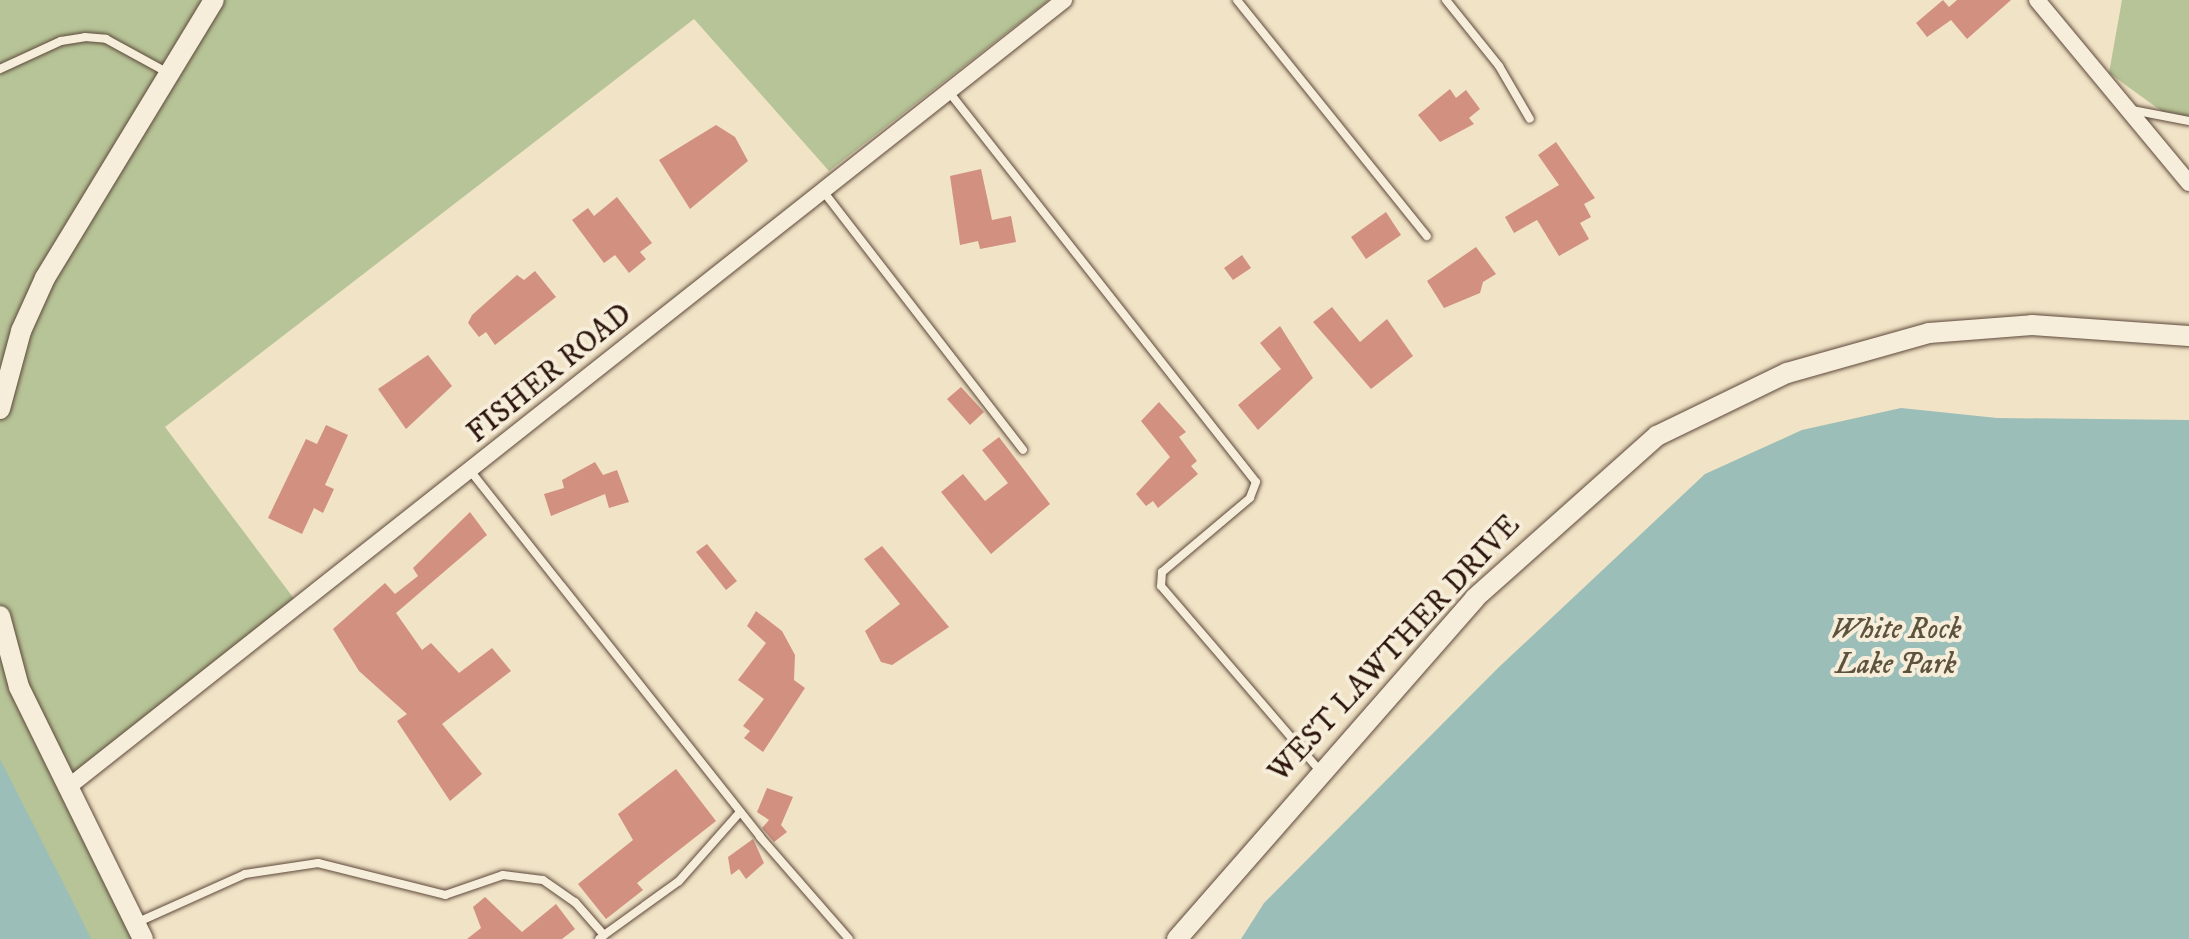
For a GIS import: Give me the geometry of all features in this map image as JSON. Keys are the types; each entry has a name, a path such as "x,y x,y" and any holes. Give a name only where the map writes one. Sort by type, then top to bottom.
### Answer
{"street":[{"path":"0,409 21,331 45,278 214,0"},
{"name":"FISHER ROAD","path":"67,788 472,473 1064,0"},
{"path":"2037,0 2189,183"},
{"name":"WEST LAWTHER DRIVE","path":"1177,939 1320,771 1475,598 1550,528 1657,436 1721,400 1806,366 1929,333 2032,325 2189,336"},
{"path":"0,616 19,687 139,931"}],"lane":[{"path":"1237,0 1427,236"},
{"path":"1446,0 1499,66 1530,119"},
{"path":"0,69 61,41 85,37 106,39 169,73"},
{"path":"949,92 1256,482 1250,498 1162,572 1161,586 1320,771"},
{"path":"2127,110 2189,121"},
{"path":"823,191 1023,450"},
{"path":"472,473 740,812 849,939"},
{"path":"139,931 245,874 318,863 445,895 503,875 543,880 575,902 601,937 679,881 740,812"}],"green space":[{"path":"0,0 1049,0 829,171 694,19 165,427 295,600 59,784 133,939 0,939"},
{"path":"2122,0 2189,0 2189,118 2167,115 2109,73"}],"water":[{"name":"White Rock Lake Park","path":"1901,408 1997,418 2189,420 2189,939 1241,939 1264,903 1498,668 1705,474 1802,430"},
{"path":"0,759 79,914 91,939 0,939"}],"building":[{"path":"1943,0 1949,7 1957,0 2011,0 1967,39 1951,20 1927,37 1916,23"},
{"path":"1450,89 1456,98 1466,90 1480,109 1469,118 1474,124 1440,142 1418,115"},
{"path":"716,125 735,137 748,161 690,209 659,160"},
{"path":"1556,142 1595,198 1584,204 1591,217 1580,223 1589,239 1559,256 1537,220 1514,233 1505,217 1559,185 1538,155"},
{"path":"981,169 992,220 1011,216 1016,242 980,249 978,241 960,245 950,176"},
{"path":"617,197 652,243 640,252 646,259 629,273 615,255 604,263 572,220 588,208 594,216"},
{"path":"1386,212 1401,235 1366,259 1351,237"},
{"path":"1476,247 1496,274 1483,282 1480,293 1444,308 1427,281"},
{"path":"1242,255 1251,268 1233,280 1224,268"},
{"path":"535,271 556,297 495,345 486,332 479,337 468,323 472,315 517,275 524,280"},
{"path":"1332,307 1360,342 1387,319 1413,356 1371,389 1313,322"},
{"path":"1280,326 1313,378 1258,430 1238,405 1281,369 1260,343"},
{"path":"428,355 452,386 406,429 378,389"},
{"path":"961,387 984,412 970,425 947,399"},
{"path":"1159,402 1186,432 1179,437 1197,461 1191,466 1198,474 1158,508 1153,501 1146,506 1136,494 1170,457 1141,421"},
{"path":"326,425 348,435 325,485 334,489 323,513 314,508 302,534 268,518 306,439 317,444"},
{"path":"999,437 1050,504 991,554 941,492 963,474 985,501 1008,483 982,450"},
{"path":"595,462 603,475 617,470 629,502 609,508 605,494 551,516 544,494 564,488 562,480"},
{"path":"470,512 487,535 396,613 422,650 431,643 459,673 492,648 511,671 442,724 482,774 450,801 397,721 407,714 359,671 333,629 385,583 395,594 418,576 413,568"},
{"path":"707,544 737,581 726,590 696,552"},
{"path":"882,546 949,627 892,665 881,662 865,631 900,604 864,559"},
{"path":"756,611 782,631 795,655 794,680 805,688 763,752 744,738 750,731 743,726 764,699 738,680 766,643 747,626"},
{"path":"676,769 716,821 637,883 643,890 606,919 578,884 633,840 618,814"},
{"path":"767,788 793,797 781,825 787,832 774,842 762,828 769,820 757,812"},
{"path":"753,839 764,863 746,879 739,869 731,875 728,857"},
{"path":"485,897 522,932 556,904 575,929 562,939 467,939 481,928 473,907"}]}
